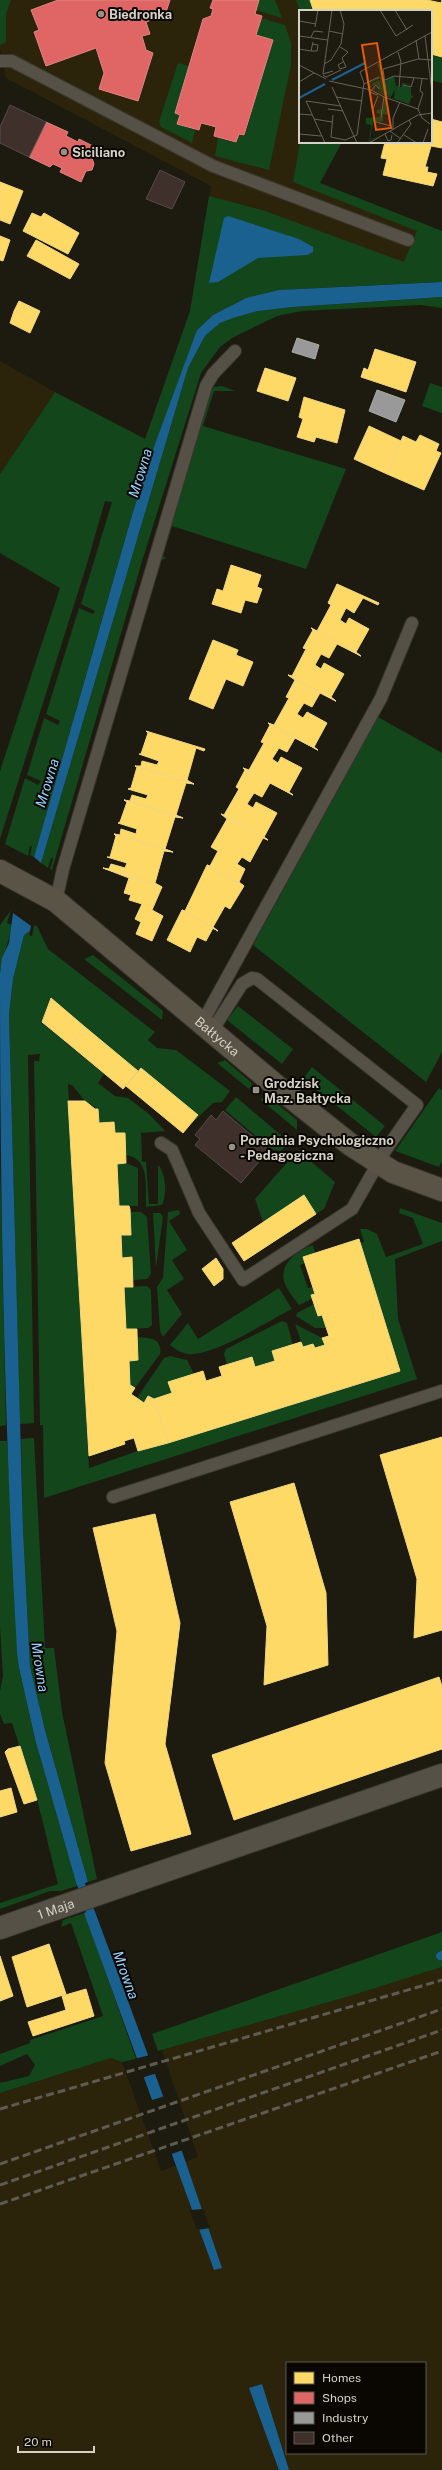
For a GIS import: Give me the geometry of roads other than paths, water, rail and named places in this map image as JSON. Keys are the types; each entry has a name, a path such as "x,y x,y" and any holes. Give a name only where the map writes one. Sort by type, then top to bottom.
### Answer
{"street":[{"name":"Bałtycka","path":"0,871 56,901 321,1122 378,1164 394,1172 442,1190"},
{"name":"1 Maja","path":"0,1928 442,1775"}],"lane":[{"path":"0,61 12,61 213,166 408,240"},
{"path":"56,901 65,861 206,386 213,374 235,351"},
{"path":"207,1027 381,698 412,623"},
{"path":"161,1143 172,1150 199,1213 243,1280 352,1209 378,1164 417,1105 257,979 252,978 242,984 207,1027"},
{"path":"113,1497 442,1390"}],"water":[{"path":"228,216 299,239 313,247 313,252 307,255 258,258 218,282 209,283 224,218"},
{"path":"442,282 442,297 293,307 258,311 220,323 205,336 188,368 41,863 34,857 132,515 155,444 197,330 213,315 246,298 279,290"},
{"path":"13,913 31,926 30,931 24,935 13,979 9,1015 23,1529 30,1666 45,1730 88,1882 77,1886 35,1739 19,1668 17,1652 6,1398 0,1059 0,974 2,958 9,943"},
{"path":"94,1909 162,2093 222,2268 214,2270 84,1913"},
{"path":"262,2384 289,2470 279,2470 249,2388"}],"waterway":[{"name":"Mrowna","path":"78,1875 93,1920"}],"railway":[{"path":"0,2109 442,1980"},
{"path":"0,2164 442,2009"},
{"path":"0,2185 442,2030"},
{"path":"0,2204 442,2051"}],"place":[{"name":"Biedronka","path":"101,14"},
{"name":"Siciliano","path":"64,152"},
{"name":"Grodzisk Maz. Bałtycka","path":"256,1090"},
{"name":"Poradnia Psychologiczno - Pedagogiczna","path":"232,1147"}]}
